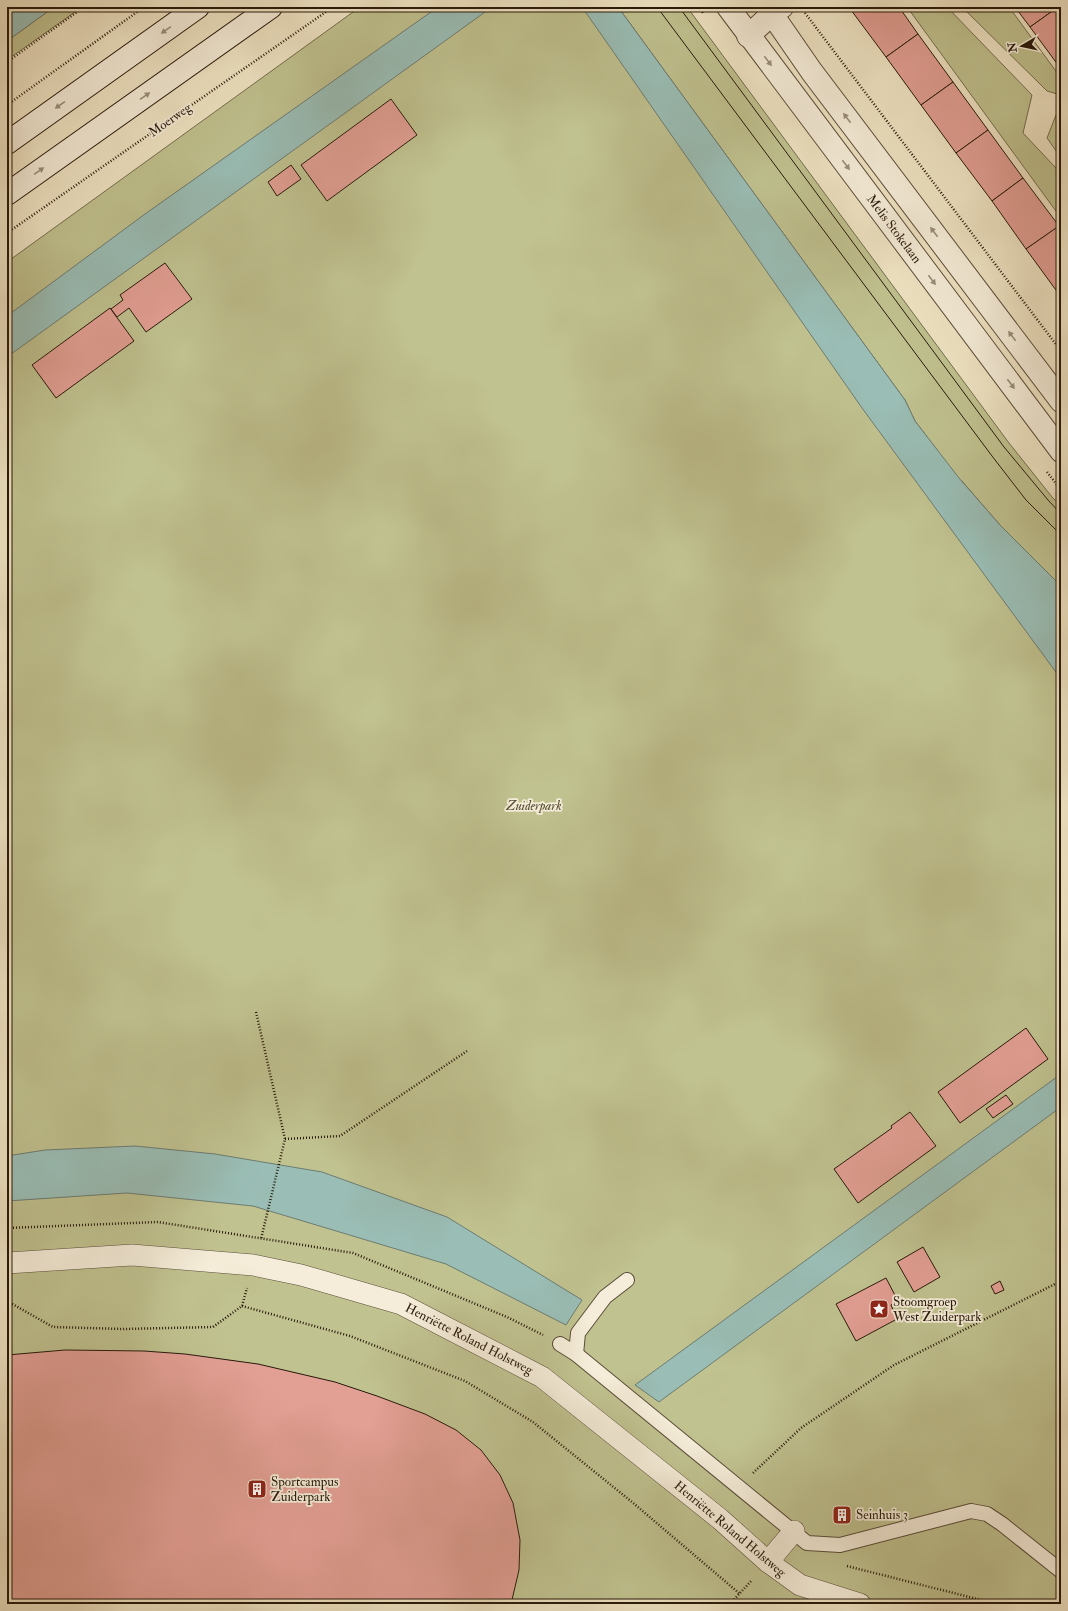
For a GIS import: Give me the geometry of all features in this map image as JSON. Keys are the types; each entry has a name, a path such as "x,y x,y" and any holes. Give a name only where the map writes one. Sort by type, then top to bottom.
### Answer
{"street":[{"path":"7,143 198,7"},
{"path":"7,194 271,7"},
{"name":"Melis Stokelaan","path":"728,7 748,36 1061,451"},
{"path":"748,36 774,9 812,72 1061,401"},
{"name":"Henriëtte Roland Holstweg","path":"7,1263 132,1255 254,1265 301,1275 401,1304 542,1377 720,1519 768,1562 800,1585 860,1604"},
{"path":"768,1562 794,1531"}],"lane":[{"path":"576,1354 578,1333 605,1297 627,1280"},
{"path":"560,1344 576,1354 807,1543 840,1545 971,1511 987,1514 1002,1524 1061,1572"}],"path":[{"path":"7,62 84,7"},
{"path":"7,105 144,7"},
{"name":"Moerweg","path":"7,234 333,7"},
{"path":"801,7 1061,351"},
{"path":"1058,487 1061,484"},
{"path":"254,1265 286,1139 256,1012"},
{"path":"286,1139 340,1136 467,1051"},
{"path":"752,1475 801,1428 894,1365 1061,1281"},
{"path":"7,1301 53,1327 108,1329 213,1327 242,1306 350,1336 465,1381 533,1422 632,1502 740,1594"},
{"path":"730,1604 768,1562"},
{"path":"844,1564 998,1604"}],"green space":[{"path":"54,7 82,7 7,60 7,41"},
{"name":"Zuiderpark","path":"360,7 592,7 937,450 915,421 905,400 618,7 687,7 1009,443 1052,497 1061,506 1061,1604 7,1604 7,262","holes":["961,480 1000,525 997,527"]},
{"path":"907,7 947,7 1032,95 1023,133 1061,175 1061,218"},
{"path":"962,7 1009,7 1061,78 1061,95 1047,91"},
{"path":"1056,115 1059,120 1061,118 1061,158 1047,138"}],"water":[{"path":"7,7 54,7 7,41"},
{"path":"438,7 492,7 7,357 7,316 145,214"},
{"path":"582,7 618,7 905,400 915,421 959,478 1000,525 1061,586 1061,679 862,408"},
{"path":"1061,1074 1061,1107 659,1402 635,1385"},
{"path":"135,1146 215,1154 322,1172 447,1217 582,1300 566,1325 446,1264 253,1206 127,1193 7,1201 7,1156 45,1150"}],"building":[{"path":"855,7 899,7 918,34 886,57 851,10"},
{"path":"1015,7 1058,7 1030,27"},
{"path":"1058,7 1061,7 1061,69 1030,27"},
{"path":"918,34 953,82 921,105 886,57"},
{"path":"953,82 988,130 956,153 921,105"},
{"path":"391,99 417,135 327,201 301,165"},
{"path":"988,130 1023,178 992,201 956,153"},
{"path":"291,165 301,179 277,196 268,182"},
{"path":"1023,178 1059,226 1026,249 992,201"},
{"path":"1059,226 1061,230 1061,297 1026,249"},
{"path":"165,263 192,299 146,332 129,308 117,317 111,309 123,300 120,295"},
{"path":"110,308 134,341 56,398 32,365"},
{"path":"1026,1028 1048,1059 960,1123 938,1092"},
{"path":"1006,1095 1013,1104 993,1118 986,1109"},
{"path":"910,1112 936,1146 858,1203 834,1169 892,1128 891,1126"},
{"path":"923,1247 940,1277 914,1292 897,1262"},
{"path":"886,1278 898,1301 891,1305 897,1319 856,1341 836,1304"},
{"path":"1000,1281 1004,1290 995,1294 991,1286"},
{"name":"Sportcampus Zuiderpark","path":"65,1350 144,1351 185,1354 258,1364 335,1382 377,1396 425,1414 456,1430 481,1450 500,1475 513,1503 520,1540 519,1570 511,1604 7,1604 7,1355"},
{"name":"Seinhuis 3","path":"846,1510 848,1518 838,1520 836,1513"}],"tram line":[{"path":"657,7 992,456 1026,500 1061,535"},
{"path":"679,7 1004,447 1061,514"}],"place":[{"name":"Stoomgroep West Zuiderpark","path":"879,1309"},
{"name":"Sportcampus Zuiderpark","path":"257,1489"},
{"name":"Seinhuis 3","path":"842,1515"}]}
